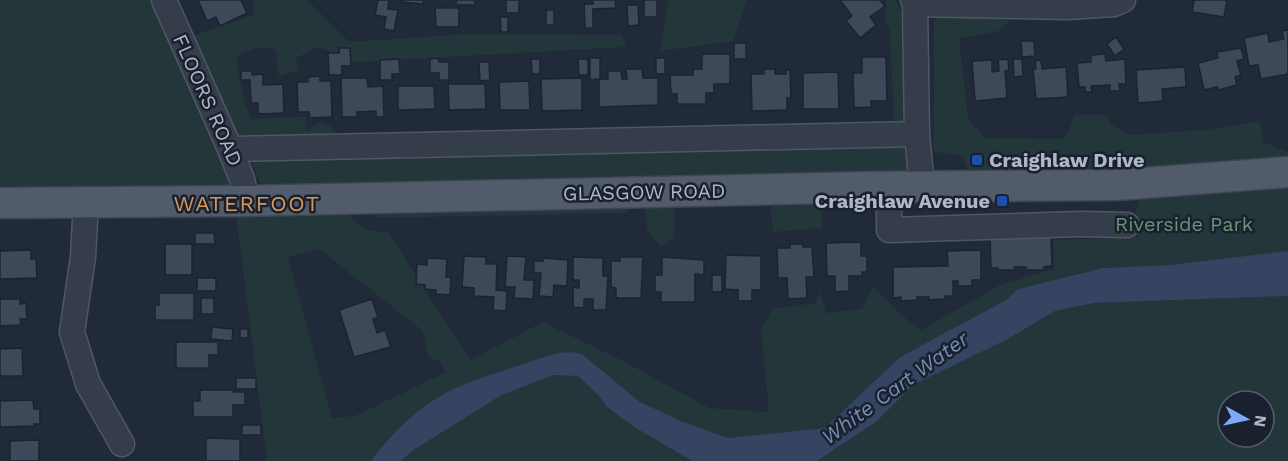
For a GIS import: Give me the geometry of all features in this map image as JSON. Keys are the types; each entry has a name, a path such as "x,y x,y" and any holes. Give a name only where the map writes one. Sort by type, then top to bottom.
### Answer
{"main road":[{"name":"GLASGOW ROAD","path":"0,203 247,201 1117,185 1288,172"}],"street":[{"name":"FLOORS ROAD","path":"164,0 230,149 242,179 247,201"},
{"path":"922,187 917,134 914,2 1068,7 1114,4 1123,0"},
{"path":"230,149 917,134"},
{"path":"1081,224 1084,185"},
{"path":"889,188 889,230 1081,224 1126,225"},
{"path":"86,202 83,257 72,332 88,384 122,444"}],"green space":[{"path":"0,0 153,0 234,186 0,186"},
{"path":"254,0 307,0 349,42 468,34 622,35 626,47 356,62 318,47 296,58 298,70 279,76 275,49 255,48 236,57 244,102 251,119 306,117 305,132 322,121 340,137 238,142 190,37 254,15"},
{"path":"668,0 747,0 733,41 660,51"},
{"path":"887,0 895,0 902,14 907,119 894,128 890,32 884,14"},
{"path":"945,14 1011,20 999,31 959,38 968,118 985,138 1063,139 1074,115 1106,115 1112,125 1130,135 1204,130 1260,121 1263,142 1288,152 1288,162 1092,177 969,173 963,156 934,152 934,21"},
{"path":"905,147 908,176 261,186 251,160"},
{"name":"Riverside Park","path":"1288,180 1288,251 1169,265 1103,268 1018,289 1006,300 900,357 825,428 728,438 683,422 640,402 582,354 457,387 426,406 385,442 371,461 267,461 236,214 347,214 365,230 388,232 470,360 543,322 627,363 709,408 769,412 761,330 772,309 815,303 820,292 826,313 862,309 873,287 921,330 1000,285 1054,269 1054,240 1138,237 1136,211 1140,196","holes":["319,249 423,331 428,357 440,361 446,372 355,416 332,418 288,257"]},
{"path":"770,202 823,204 822,228 773,232"},
{"path":"627,205 627,213 377,218 370,211"},
{"path":"645,206 674,208 674,238 661,246 647,230"},
{"path":"1288,296 1288,461 817,461 876,422 913,385 1008,339 1055,311 1094,303"},
{"path":"553,375 577,375 607,407 634,427 692,461 401,461 415,449 500,396"}],"water":[{"name":"White Cart Water","path":"1288,251 1288,296 1094,303 1055,311 1008,339 913,385 876,422 817,461 692,461 634,427 607,407 578,376 553,375 500,396 415,449 401,461 371,461 410,418 445,393 491,375 567,352 582,354 640,402 683,422 728,438 825,428 900,357 1006,300 1018,289 1103,268 1169,265"}],"building":[{"path":"198,0 241,0 247,13 220,26 216,17 207,21"},
{"path":"378,0 389,0 388,9 398,10 394,31 384,29 386,17 375,15"},
{"path":"402,0 423,0 423,4 402,2"},
{"path":"456,0 475,0 475,5 456,5"},
{"path":"506,0 519,0 519,13 506,13"},
{"path":"593,0 615,0 616,8 593,9 593,28 585,28 584,4 593,4"},
{"path":"644,0 657,0 657,17 644,17"},
{"path":"840,0 880,0 885,6 870,17 876,25 860,38 846,21 852,16"},
{"path":"1188,0 1227,0 1224,17 1192,12 1194,1"},
{"path":"627,5 638,5 639,25 628,26"},
{"path":"435,8 459,8 459,27 436,27"},
{"path":"546,10 554,10 554,25 546,25"},
{"path":"500,17 508,17 508,32 501,32"},
{"path":"1288,30 1288,74 1261,79 1258,65 1249,66 1244,38 1268,33 1269,42 1284,39 1282,31"},
{"path":"1116,37 1124,49 1115,56 1107,44"},
{"path":"1021,41 1034,41 1035,56 1022,57"},
{"path":"734,43 746,43 746,59 734,59"},
{"path":"339,48 350,48 351,66 342,66 342,75 329,75 328,53 339,53"},
{"path":"1241,48 1244,59 1237,61 1241,75 1235,77 1237,85 1218,90 1217,87 1204,90 1198,63 1218,58 1217,52"},
{"path":"702,54 730,54 730,84 714,84 714,93 706,93 706,104 677,104 677,94 671,94 670,75 693,75 693,69 702,69"},
{"path":"1105,54 1106,61 1125,59 1126,84 1119,84 1120,91 1110,91 1110,85 1091,86 1092,92 1085,92 1085,87 1079,87 1077,63 1091,62 1091,55"},
{"path":"862,57 886,57 887,101 871,101 871,107 854,108 853,73 862,73"},
{"path":"438,58 439,62 449,62 449,80 439,80 439,73 430,73 430,59"},
{"path":"590,58 600,58 600,79 608,79 608,71 621,71 622,79 627,79 626,69 642,69 643,78 658,78 658,105 599,107 599,79 590,80"},
{"path":"656,58 665,58 665,74 656,74"},
{"path":"399,59 400,74 392,74 392,80 380,80 380,60"},
{"path":"531,59 540,59 540,74 532,74"},
{"path":"578,59 588,59 588,75 579,75"},
{"path":"1008,59 1009,70 1005,71 1007,98 975,101 972,61 992,60 992,72 999,71 998,60"},
{"path":"1013,59 1022,59 1023,76 1014,77"},
{"path":"1041,60 1042,69 1066,67 1068,97 1036,99 1033,69 1036,69 1035,61"},
{"path":"479,62 489,62 490,80 480,81"},
{"path":"1185,67 1186,87 1162,89 1163,101 1138,103 1136,70"},
{"path":"764,69 775,69 775,74 786,74 786,70 790,70 791,98 787,98 787,110 752,111 751,74 764,74"},
{"path":"241,71 252,71 252,75 263,74 263,85 283,84 284,113 258,114 258,103 251,103 250,80 241,80"},
{"path":"838,72 839,109 803,109 803,73"},
{"path":"320,76 320,81 331,81 332,117 310,118 309,112 298,112 297,82 308,82 308,77"},
{"path":"341,78 367,78 368,87 383,86 384,117 376,117 376,111 357,112 357,117 342,117"},
{"path":"582,78 582,110 542,111 541,79"},
{"path":"529,81 530,110 500,110 499,82"},
{"path":"448,84 485,84 486,109 449,110"},
{"path":"398,86 434,86 435,109 398,110"},
{"path":"195,233 214,233 215,244 195,244"},
{"path":"1051,236 1052,266 1044,267 1044,270 1026,270 1026,267 1014,267 1015,270 991,268 990,237"},
{"path":"861,242 861,256 867,256 867,272 862,272 862,276 849,276 849,291 835,292 835,276 827,276 826,243"},
{"path":"165,244 192,244 192,275 165,275"},
{"path":"790,244 812,247 814,277 806,277 807,298 788,299 787,278 778,278 777,248 790,248"},
{"path":"31,250 31,259 36,259 37,278 0,279 0,251"},
{"path":"981,250 981,280 972,280 972,286 958,286 958,281 953,281 953,296 945,296 945,299 929,300 929,297 917,297 917,300 901,301 901,297 893,298 893,267 948,266 947,251"},
{"path":"726,255 761,256 761,290 752,290 752,301 738,301 738,290 725,289"},
{"path":"464,256 486,257 486,264 497,264 496,290 507,291 506,311 493,310 494,297 474,296 474,288 462,287"},
{"path":"507,256 526,257 524,280 534,280 533,299 514,298 515,287 505,287"},
{"path":"573,257 603,258 603,276 608,276 606,310 593,310 593,299 584,299 584,308 573,307 573,287 579,288 579,280 573,280"},
{"path":"620,257 643,257 641,298 616,298 616,288 611,287 611,261 620,261"},
{"path":"662,257 704,260 704,275 695,274 695,302 661,302 661,292 655,292 655,275 662,275"},
{"path":"427,258 447,259 446,277 451,277 450,295 436,294 436,290 425,289 425,285 416,284 417,264 427,265"},
{"path":"543,258 568,260 567,286 554,285 553,297 539,296 541,273 534,273 534,261 543,261"},
{"path":"712,275 722,275 722,292 712,292"},
{"path":"197,278 216,278 216,291 197,291"},
{"path":"159,293 194,293 194,320 155,320 155,305 159,305"},
{"path":"201,298 214,298 214,314 201,314"},
{"path":"0,299 20,299 20,304 26,303 27,319 20,319 21,325 0,326"},
{"path":"372,299 378,317 373,319 377,333 385,330 391,347 354,357 339,310"},
{"path":"212,327 233,329 232,341 211,339"},
{"path":"240,329 248,329 248,338 240,338"},
{"path":"176,342 218,342 218,355 209,355 209,368 176,368"},
{"path":"22,348 23,376 0,376 0,349"},
{"path":"236,378 256,378 256,389 236,389"},
{"path":"200,390 245,392 245,405 233,405 233,417 193,417 193,401 200,401"},
{"path":"33,400 34,409 40,409 40,424 0,427 0,401"},
{"path":"242,425 261,425 261,435 242,435"},
{"path":"206,438 240,439 240,461 206,461"},
{"path":"39,440 39,461 10,461 10,441"}],"place":[{"name":"Craighlaw Drive","path":"977,160"},
{"name":"Craighlaw Avenue","path":"1002,201"}],"district":[{"name":"WATERFOOT","path":"247,203"}]}
